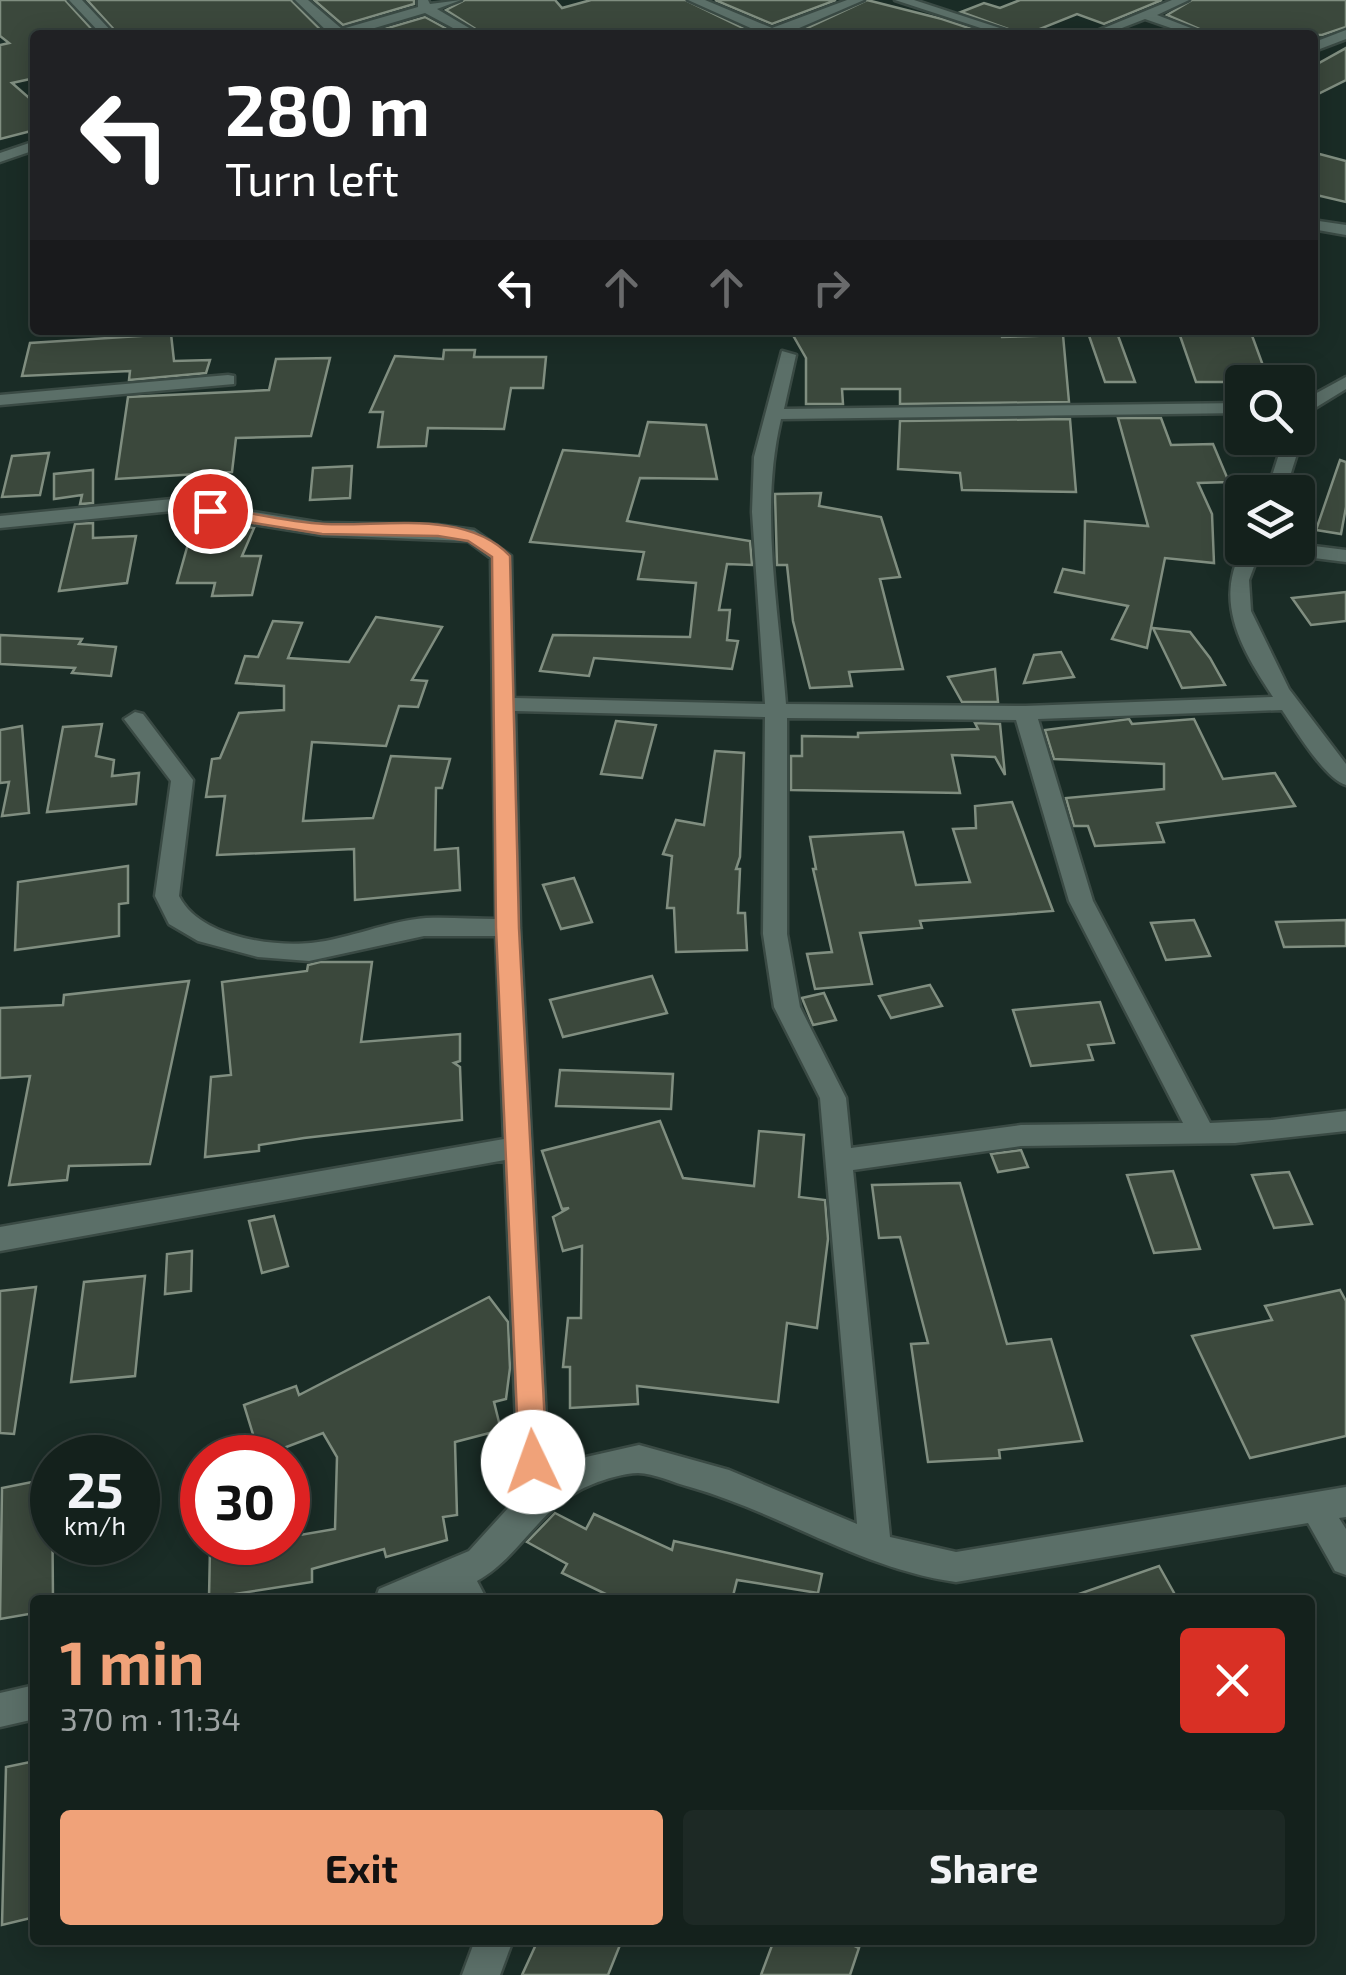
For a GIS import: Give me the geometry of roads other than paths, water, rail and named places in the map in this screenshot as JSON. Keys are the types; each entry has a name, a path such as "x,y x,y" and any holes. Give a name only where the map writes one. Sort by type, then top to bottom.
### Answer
{"street":[{"path":"75,0 104,30"},
{"path":"301,0 335,30"},
{"path":"350,30 423,4 456,0"},
{"path":"694,0 765,30"},
{"path":"784,30 858,0"},
{"path":"901,0 1000,30"},
{"path":"1103,30 1182,0"},
{"path":"423,4 467,30"},
{"path":"1148,10 1192,30"},
{"path":"1318,46 1346,34"},
{"path":"0,158 30,150"},
{"path":"1318,225 1346,230"},
{"path":"788,355 763,457 761,512 776,711 774,934 787,1007 834,1098 876,1548"},
{"path":"0,400 228,380"},
{"path":"1315,400 1323,392 1346,382"},
{"path":"774,414 1225,408"},
{"path":"0,522 172,504 322,529 438,531 474,536 501,556 508,928 535,1501"},
{"path":"1315,552 1346,556"},
{"path":"1246,565 1238,590 1240,614 1288,704 1346,778"},
{"path":"504,704 1025,713 1288,704"},
{"path":"1025,713 1082,901 1201,1132"},
{"path":"134,719 168,756 182,780 167,896 178,918 208,935 258,948 308,952 424,927 508,928"},
{"path":"841,1161 958,1141 1046,1134 1271,1130 1346,1121"},
{"path":"0,1239 519,1148"},
{"path":"421,1595 462,1588 535,1501 586,1471 639,1458 728,1484 876,1548 920,1562 956,1567 1331,1504 1346,1560"},
{"path":"0,1710 30,1703"},
{"path":"481,1975 492,1945"}]}
